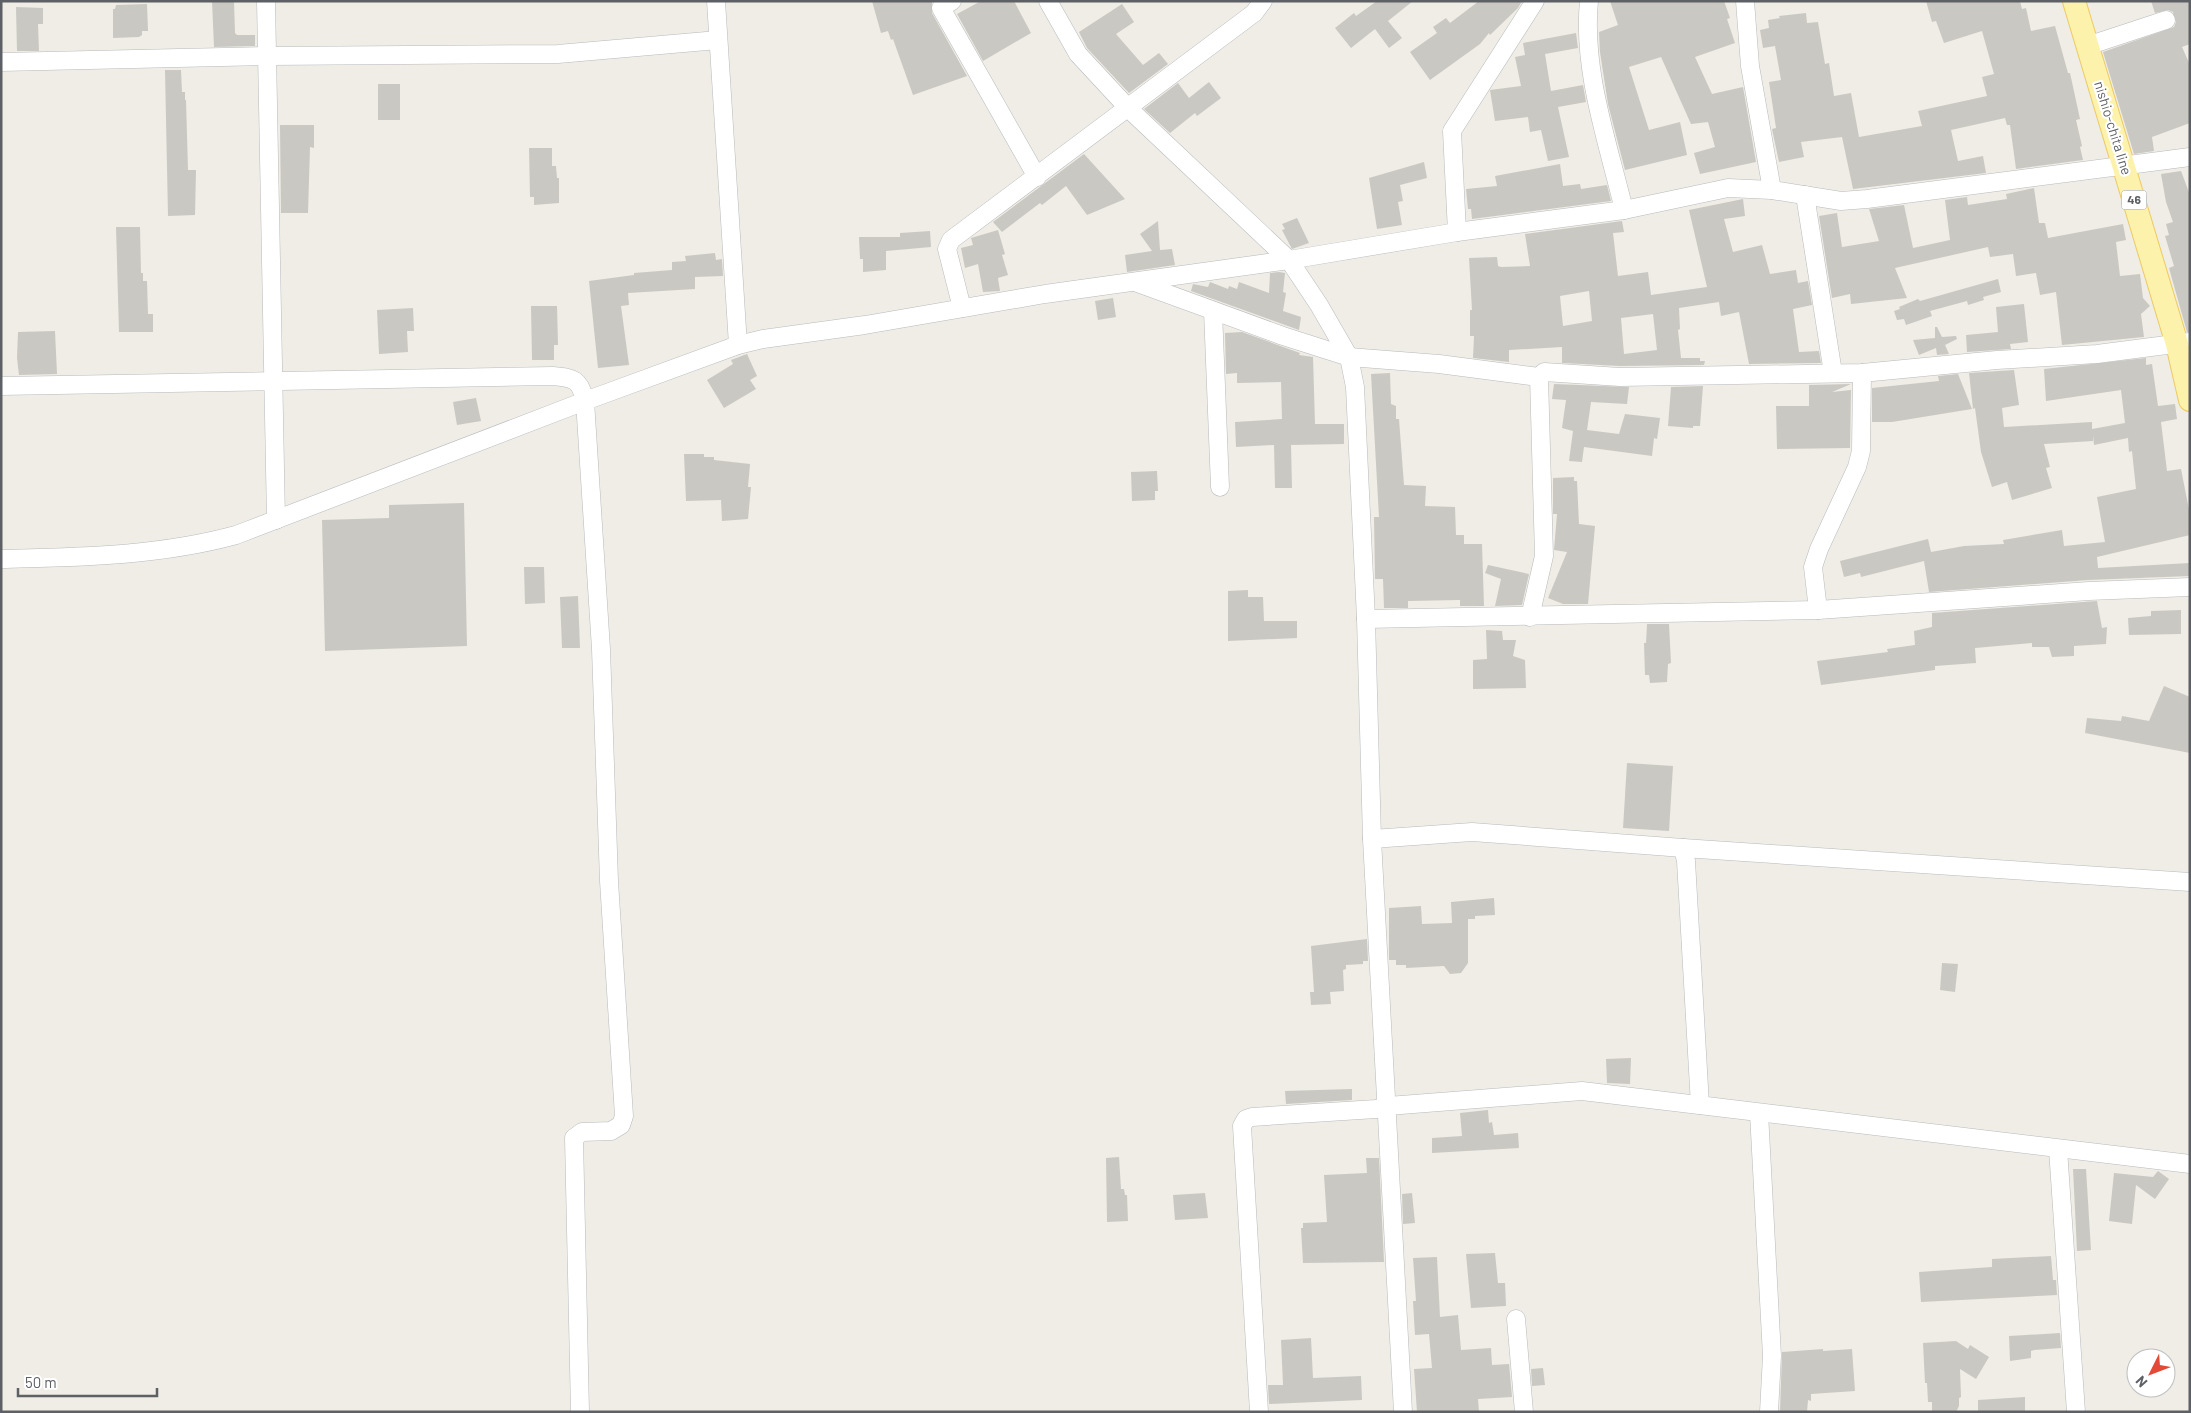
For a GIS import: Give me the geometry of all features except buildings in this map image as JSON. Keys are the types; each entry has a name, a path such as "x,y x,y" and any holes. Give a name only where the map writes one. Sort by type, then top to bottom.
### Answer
{"main road":[{"name":"nishio-chita line","path":"2074,1 2124,165 2184,343 2190,400"}],"street":[{"path":"266,1 276,520"},
{"path":"716,1 738,345"},
{"path":"952,1 941,8 1037,177"},
{"path":"1048,1 1078,54 1128,109 1289,260 1319,305 1349,357 1356,387 1366,618 1372,839 1388,1106 1403,1412"},
{"path":"962,308 947,249 951,240 1254,13 1263,1"},
{"path":"1457,232 1452,130 1535,1"},
{"path":"1588,1 1587,30 1593,80 1624,210"},
{"path":"1745,1 1750,66 1772,190"},
{"path":"2087,46 2166,20"},
{"path":"1,62 268,56 558,54 718,40"},
{"path":"1,558 127,555 212,542 276,520 585,401 738,345 763,338 866,325 962,308 1289,260 1457,232 1624,210 1728,188 1772,190 1841,201 1867,200 2190,157"},
{"path":"1805,195 1832,373"},
{"path":"1135,282 1213,311 1349,357 1439,364 1539,377"},
{"path":"1213,311 1220,487"},
{"path":"1530,617 1544,556 1539,377 1544,372 1620,377 1862,373 1997,360 2097,354 2184,343"},
{"path":"1818,610 1813,567 1819,549 1857,467 1861,451 1862,373"},
{"path":"1,386 553,376 574,379 582,387 585,401 601,649 609,881 624,1116 621,1125 610,1131 582,1132 574,1138 580,1412"},
{"path":"1366,618 1530,617 1818,610 2070,592 2190,587"},
{"path":"1372,839 1472,832 2190,882"},
{"path":"1683,848 1686,861 1700,1105"},
{"path":"1259,1412 1243,1122 1252,1118 1582,1091 2190,1164"},
{"path":"1759,1113 1772,1356 1769,1412"},
{"path":"2058,1148 2076,1412"},
{"path":"1516,1318 1524,1412"}]}
